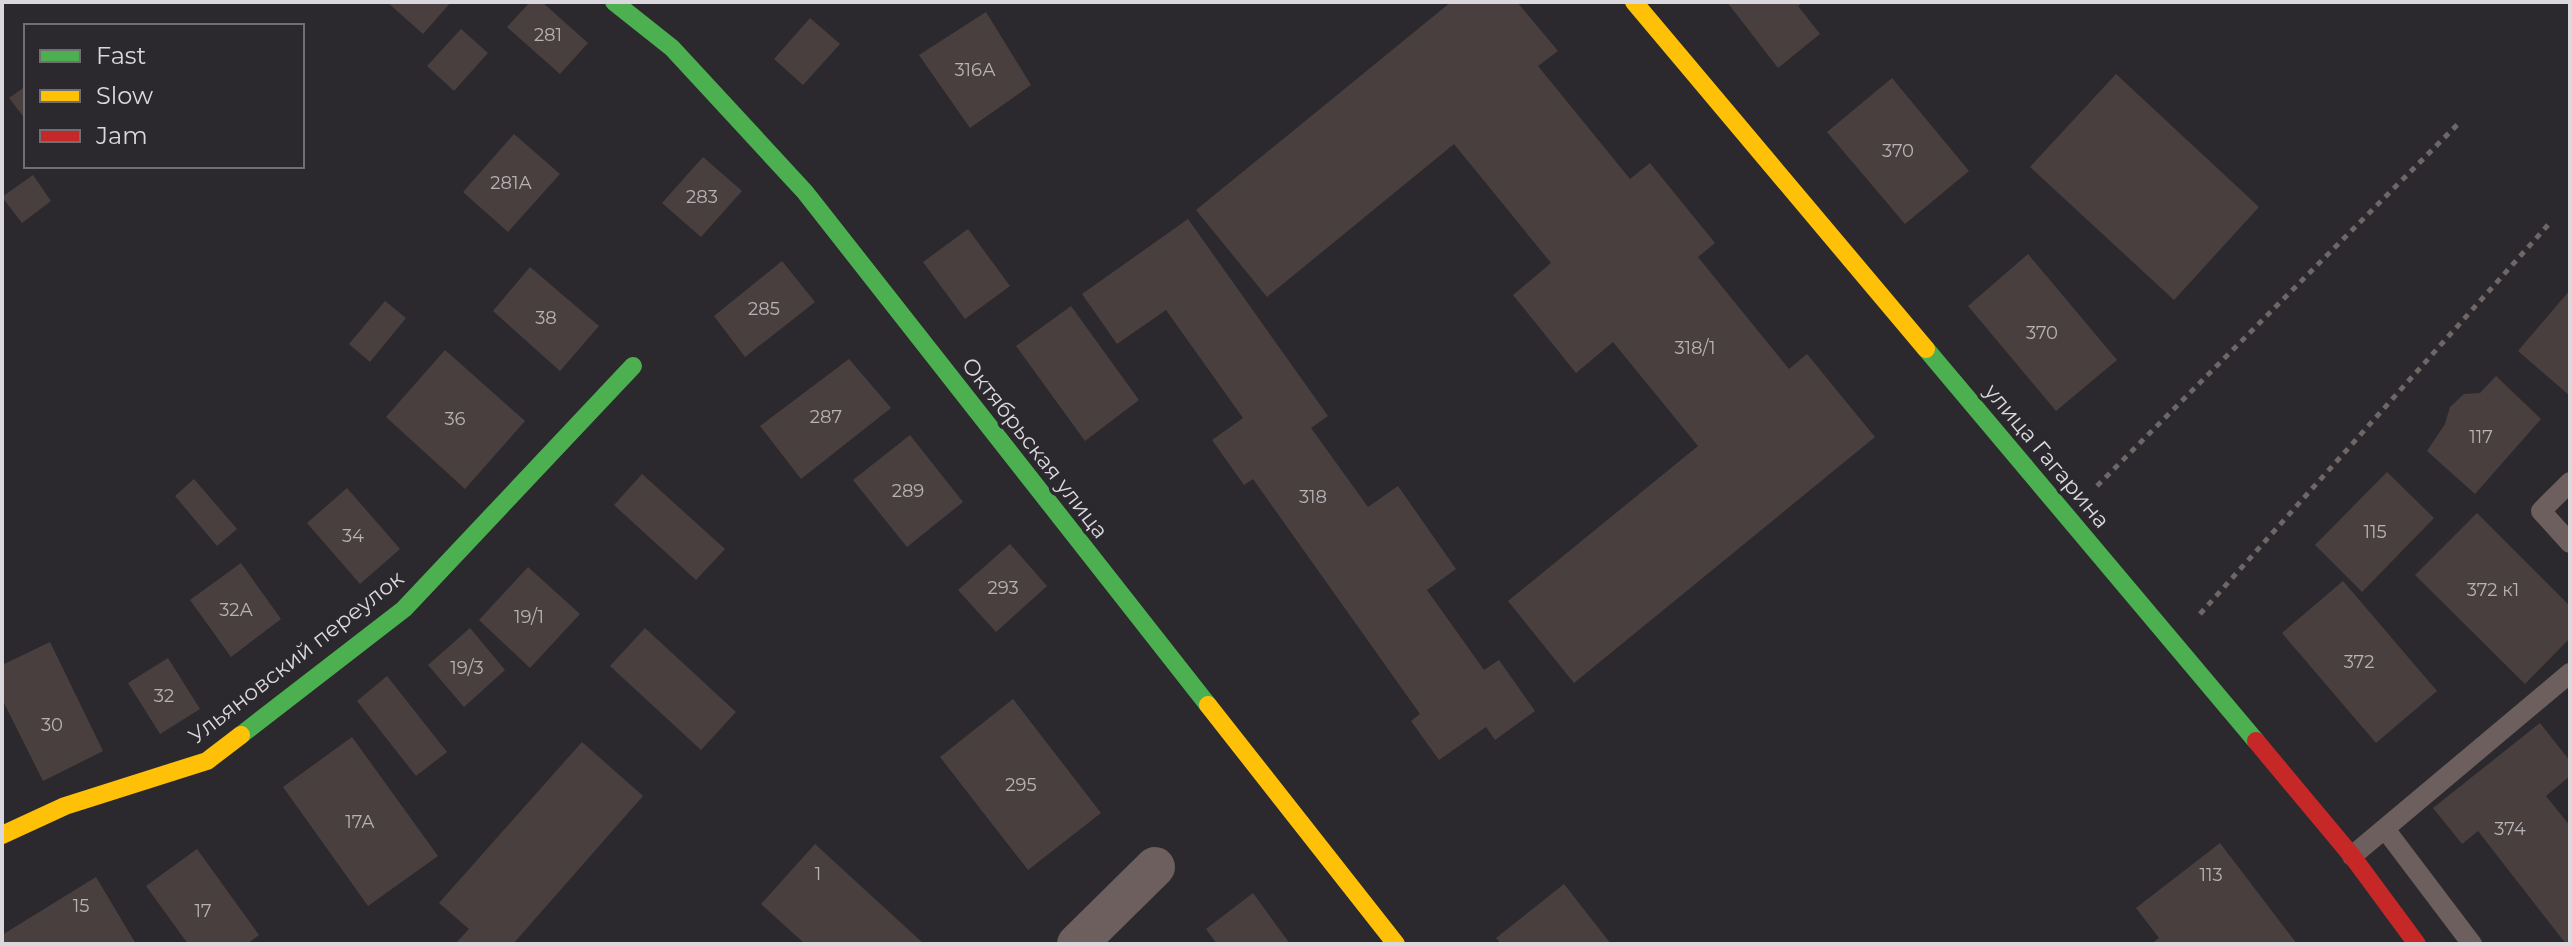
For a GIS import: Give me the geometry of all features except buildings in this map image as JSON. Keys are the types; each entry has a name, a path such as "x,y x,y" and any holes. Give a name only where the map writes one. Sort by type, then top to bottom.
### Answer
{"street":[{"name":"Октябрьская улица","path":"614,2 672,48 805,192 1396,944"},
{"name":"улица Гагарина","path":"1634,2 2352,856 2417,944"},
{"name":"Ульяновский переулок","path":"2,835 65,806 207,761 404,609 633,366"},
{"path":"1077,944 1155,867"}],"lane":[{"path":"2570,482 2541,511 2570,543"},
{"path":"2352,856 2570,673"},
{"path":"2385,829 2472,944"}],"path":[{"path":"2067,517 2459,123"},
{"path":"2174,644 2548,225"}],"traffic: fast":[{"path":"614,2 672,48 805,192 1208,705"},
{"path":"1926,349 2256,741"},
{"path":"241,735 404,609 633,366"}],"traffic: slow":[{"path":"1634,2 1926,349"},
{"path":"1208,705 1396,944"},
{"path":"2,835 65,806 207,761 241,735"}],"traffic: jam":[{"path":"2256,741 2352,856 2417,944"}]}
